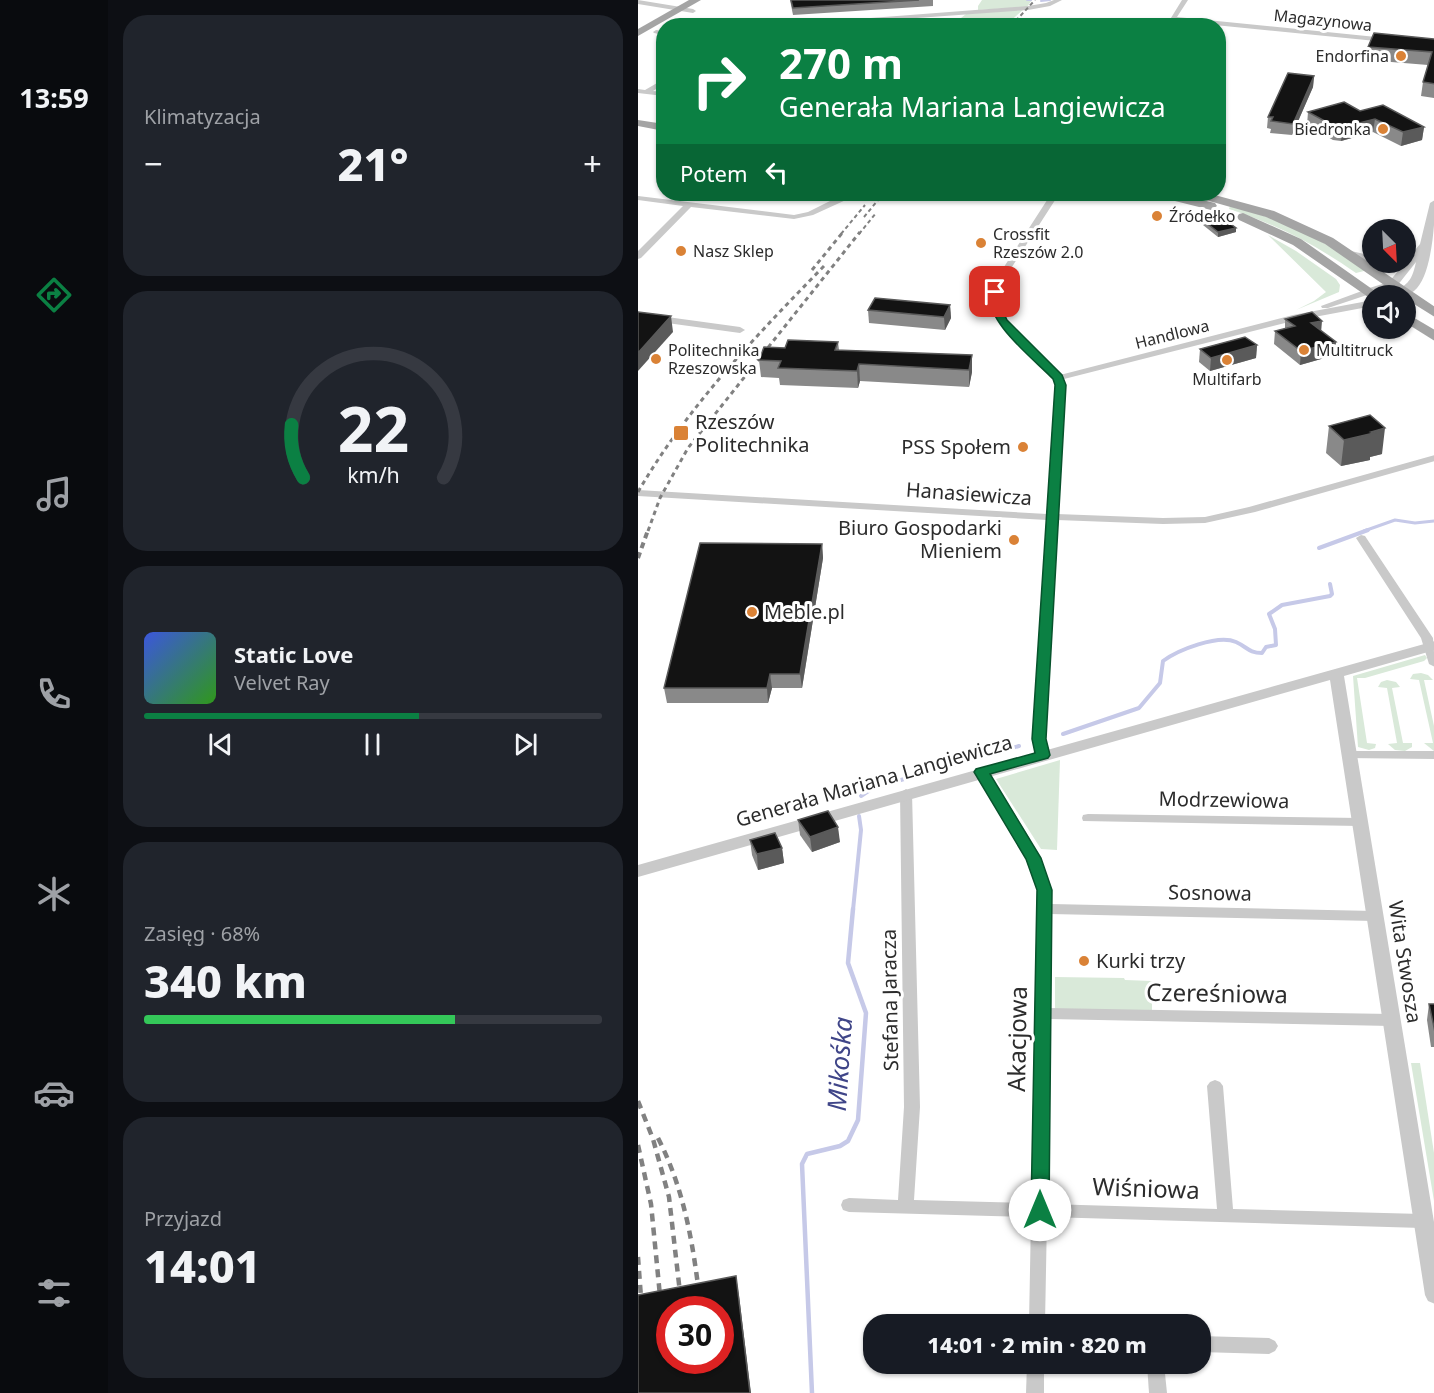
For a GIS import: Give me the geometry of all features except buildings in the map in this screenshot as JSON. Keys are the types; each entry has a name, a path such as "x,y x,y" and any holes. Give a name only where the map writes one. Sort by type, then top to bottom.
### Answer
{"main road":[{"path":"664,18 679,9 700,2"},
{"path":"682,18 693,11 700,2"},
{"path":"638,33 656,22"},
{"path":"638,42 656,33"},
{"path":"638,123 656,126"},
{"path":"638,130 656,133"},
{"path":"1191,201 1223,209 1280,233 1325,259 1362,288"},
{"path":"1223,201 1277,217 1313,232 1351,254 1390,285"},
{"path":"1416,302 1434,313"},
{"path":"1416,324 1434,338"}],"street":[{"path":"884,18 1028,8 1048,5 1058,0"},
{"path":"1173,18 1185,0"},
{"path":"638,2 693,11"},
{"name":"Magazynowa","path":"1226,27 1394,41"},
{"path":"642,91 656,85"},
{"path":"638,198 656,200"},
{"path":"664,201 801,216 814,213 835,201"},
{"path":"1043,755 1039,739 1060,385 1058,378 1003,322 997,313 994,298 997,284 1050,201"},
{"path":"1416,251 1434,203"},
{"path":"638,256 689,204"},
{"path":"1351,254 1362,256"},
{"path":"1407,285 1418,278 1424,258 1416,254"},
{"name":"Handlowa","path":"1058,378 1362,299"},
{"path":"638,316 740,330"},
{"name":"Hanasiewicza","path":"638,493 1051,517 1163,521 1224,517 1434,458"},
{"path":"1361,538 1432,645 1434,664"},
{"name":"Generała Mariana Langiewicza","path":"638,871 1432,645"},
{"name":"Wita Stwosza","path":"1336,672 1422,1221 1432,1263 1434,1295"},
{"path":"1350,755 1434,755"},
{"name":"Akacjowa","path":"982,772 1039,870 1044,890 1037,1314"},
{"name":"Stefana Jaracza","path":"905,1206 912,1107 906,793"},
{"name":"Modrzewiowa","path":"1088,818 1360,822"},
{"name":"Sosnowa","path":"1045,909 1374,916"},
{"name":"Czereśniowa","path":"1043,1013 1391,1020"},
{"name":"Wiśniowa","path":"1215,1086 1226,1215"},
{"name":"Wiśniowa","path":"849,1205 1422,1221"},
{"path":"1211,1344 1269,1346"},
{"path":"1035,1393 1036,1374"},
{"path":"1157,1374 1158,1393"}],"green space":[{"path":"982,0 1032,0 1027,7 978,10"},
{"path":"1024,9 1014,18 961,18 966,14"},
{"path":"1230,206 1249,211 1285,224 1336,250 1362,266 1362,272 1356,273 1295,236 1229,209"},
{"path":"1268,235 1336,279 1340,285 1339,292 1296,310 1326,292"},
{"path":"1425,655 1427,658 1424,661 1365,678 1357,678 1367,743 1376,744 1375,748 1369,750 1358,747 1353,676"},
{"path":"1421,673 1433,680 1424,680 1434,726 1434,751 1424,743 1433,743 1419,680 1410,679 1413,674"},
{"path":"1387,680 1396,682 1400,687 1392,688 1403,743 1412,743 1412,747 1405,751 1395,750 1388,744 1397,743 1387,688 1378,687 1381,682"},
{"path":"1060,760 1057,850 1041,849 996,779"},
{"path":"1055,977 1124,978 1125,980 1152,981 1152,1012 1055,1011"},
{"path":"1411,1063 1420,1063 1434,1153 1434,1201"}],"waterway":[{"path":"1041,1 1050,0"},
{"name":"Mikośka","path":"1364,531 1395,520 1415,523 1435,521"},
{"name":"Mikośka","path":"1319,548 1368,530"},
{"name":"Mikośka","path":"1063,734 1139,708 1160,683 1163,661 1178,652 1209,642 1228,640 1251,651 1262,653 1266,647 1276,645 1275,629 1269,614 1282,605 1330,596 1332,594 1330,584"},
{"name":"Mikośka","path":"861,796 873,788 1019,746"},
{"name":"Mikośka","path":"853,910 861,830 859,816"},
{"name":"Mikośka","path":"812,1393 802,1164 807,1154 840,1146 848,1141 858,1120 866,1013 848,963 853,909"}],"railway":[{"path":"1018,18 1035,0"},
{"path":"864,217 877,201"},
{"path":"841,234 865,205"},
{"path":"859,234 876,213"},
{"path":"812,270 843,232"},
{"path":"648,531 660,498 688,448 860,232"},
{"path":"638,492 678,430 724,373 824,266"},
{"path":"638,558 648,530"},
{"path":"638,1101 653,1139 669,1197 680,1296"},
{"path":"658,1138 668,1159 682,1201 692,1244 699,1296"},
{"path":"638,1145 651,1204 660,1296"},
{"path":"638,1257 642,1311"}],"place":[{"name":"Endorfina","path":"1401,56"},
{"name":"Biedronka","path":"1383,129"},
{"name":"Źródełko","path":"1157,216"},
{"name":"Crossfit Rzeszów 2.0","path":"981,243"},
{"name":"Nasz Sklep","path":"681,251"},
{"name":"Multitruck","path":"1304,350"},
{"name":"Politechnika Rzeszowska","path":"656,359"},
{"name":"Multifarb","path":"1227,360"},
{"name":"Rzeszów Politechnika","path":"681,433"},
{"name":"PSS Społem","path":"1023,447"},
{"name":"Biuro Gospodarki Mieniem","path":"1014,540"},
{"name":"Meble.pl","path":"752,612"},
{"name":"Kurki trzy","path":"1084,961"}],"route":[{"path":"995,292 997,313 1003,322 1060,381 1039,739 1043,755 982,772 1034,858 1043,881 1045,909 1040,1210"}]}
